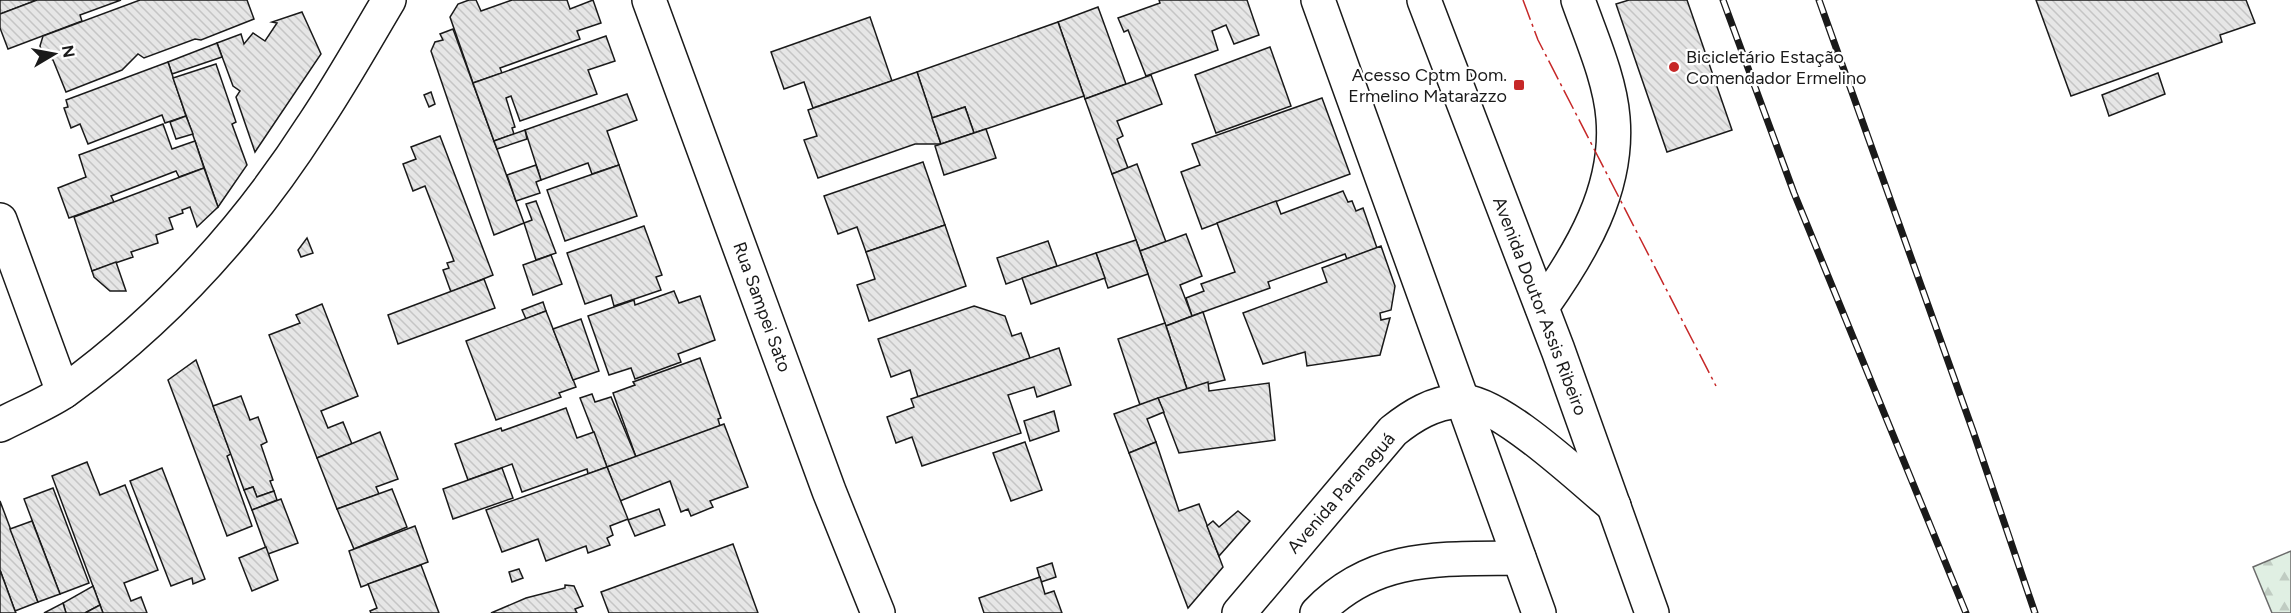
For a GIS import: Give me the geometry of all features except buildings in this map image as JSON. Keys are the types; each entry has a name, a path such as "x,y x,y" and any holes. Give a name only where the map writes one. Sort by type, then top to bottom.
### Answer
{"main road":[{"path":"0,424 63,392 156,317 202,271 239,226 313,126 388,0"},
{"name":"Rua Sampei Sato","path":"650,0 829,491 878,613"},
{"path":"1318,0 1539,613"},
{"name":"Avenida Doutor Assis Ribeiro","path":"1424,0 1542,307 1652,613"},
{"path":"1542,307 1583,244 1610,176 1613,117 1605,81 1578,0"},
{"path":"0,220 63,392"},
{"path":"1461,401 1484,408 1522,429 1614,506"},
{"name":"Avenida Paranaguá","path":"1239,613 1393,431 1421,411 1461,401"},
{"path":"1317,613 1345,587 1373,572 1417,561 1519,558"}],"green space":[{"path":"2291,551 2291,613 2272,613 2253,567"}],"railway":[{"path":"1723,0 1794,193 1966,613"},
{"path":"1819,0 1973,431 2035,613"}],"power":[{"path":"1523,0 1538,40 1716,386"}],"place":[{"name":"Bicicletário Estação Comendador Ermelino","path":"1674,67"},
{"name":"Acesso Cptm Dom. Ermelino Matarazzo","path":"1519,85"}]}
